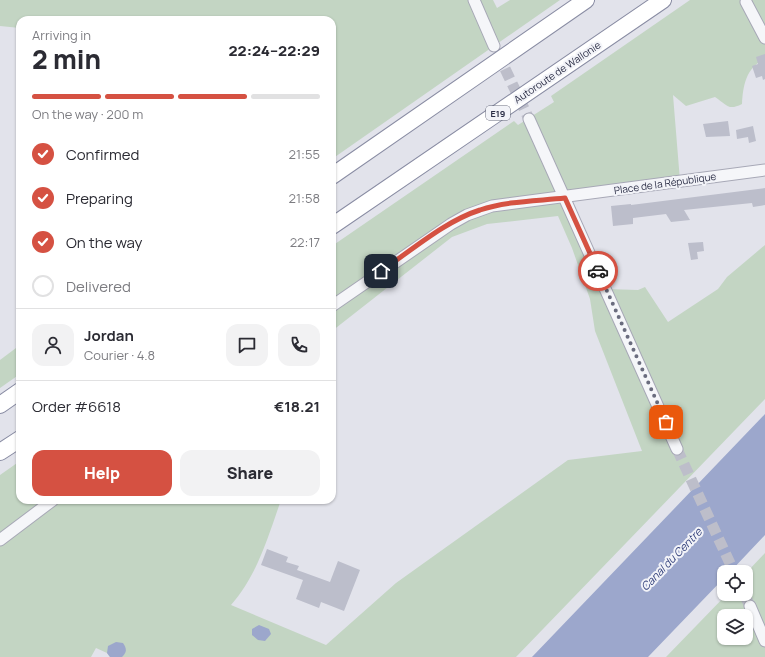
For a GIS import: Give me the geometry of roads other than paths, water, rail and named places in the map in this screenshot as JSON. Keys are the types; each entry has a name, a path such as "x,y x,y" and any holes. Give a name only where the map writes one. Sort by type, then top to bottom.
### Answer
{"highway":[{"path":"571,12 586,0"},
{"path":"336,173 590,0"},
{"name":"Autoroute de Wallonie","path":"336,223 664,0"},
{"path":"0,405 16,394"},
{"path":"0,452 16,442"}],"street":[{"path":"474,0 494,46"},
{"path":"746,2 765,38"},
{"path":"529,119 677,449"},
{"name":"Place de la République","path":"336,303 445,228 467,215 492,206 565,198 765,170"},
{"path":"0,540 48,504"},
{"path":"750,606 765,641"}],"water":[{"name":"Canal du Centre","path":"765,414 765,535 737,565 717,565 717,585 648,657 532,657"},
{"path":"259,625 269,629 271,634 265,641 258,640 252,635 252,629"},
{"path":"116,642 123,643 126,652 122,657 110,657 107,653 108,646"}],"tunnel":[{"path":"498,54 529,119"},
{"path":"677,449 731,565"},
{"path":"748,601 750,606"}]}
